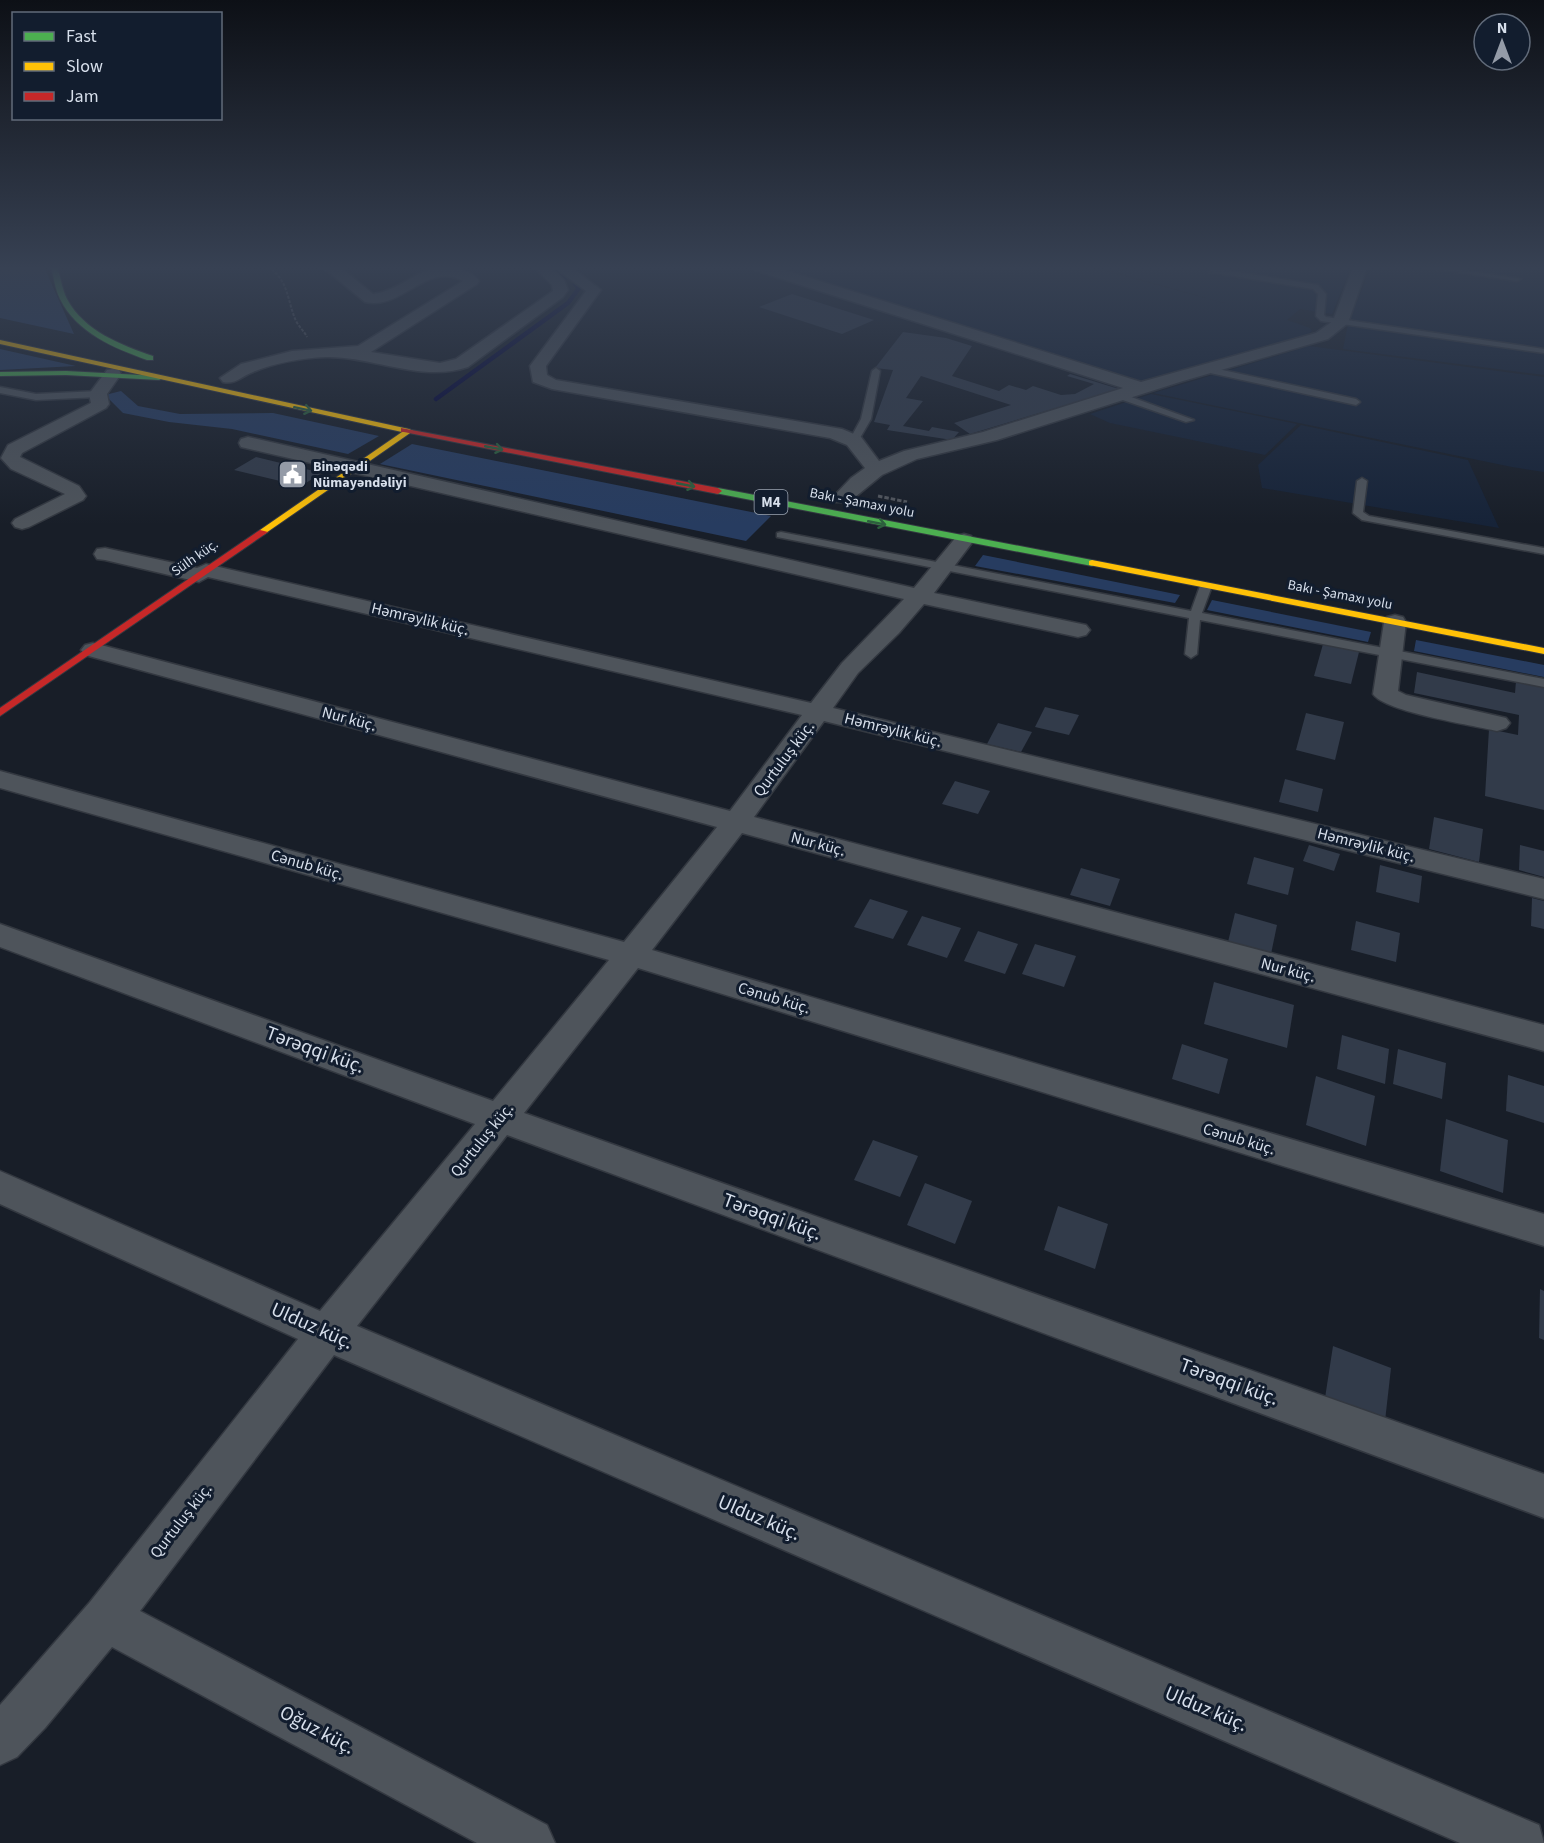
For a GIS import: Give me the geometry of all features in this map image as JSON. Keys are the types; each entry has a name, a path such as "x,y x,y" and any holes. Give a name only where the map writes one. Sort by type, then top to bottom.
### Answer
{"main road":[{"name":"Bakı - Şamaxı yolu","path":"49,353 954,553 1206,586 1544,651"},
{"path":"113,353 248,381"},
{"path":"134,353 177,367"},
{"path":"0,374 113,374 159,378"},
{"name":"Sülh küç.","path":"5,704 93,650 409,431"}],"street":[{"path":"229,378 247,368 309,353"},
{"path":"344,353 440,368 462,363 476,353"},
{"path":"548,353 538,366 539,378 552,384 835,433 854,441 875,468"},
{"path":"1031,353 1141,388"},
{"path":"842,498 875,468 899,459 980,439 1141,388 1265,353"},
{"path":"22,523 76,496 72,489 18,465 10,458 15,449 95,408 100,404 98,394 113,374"},
{"path":"248,443 918,596 1078,630"},
{"name":"Qurtuluş küç.","path":"0,1740 28,1711 106,1618 327,1333 736,822 850,668 918,596 954,553"},
{"name":"Həmrəylik küç.","path":"105,554 202,573 819,712 1544,889"},
{"path":"1395,622 1385,694 1398,701 1497,723"},
{"name":"Nur küç.","path":"93,650 1544,1038"},
{"name":"Cənub küç.","path":"0,780 631,955 1544,1230"},
{"name":"Tərəqqi küç.","path":"0,935 1544,1496"},
{"name":"Ulduz küç.","path":"0,1187 327,1333 1521,1843"},
{"name":"Oğuz küç.","path":"106,1618 529,1843"}],"lane":[{"path":"1204,369 1356,402"},
{"path":"854,441 866,419 876,371"},
{"path":"0,390 36,397 98,394"},
{"path":"1120,396 1189,420"},
{"path":"1362,481 1358,513 1366,518 1544,550"},
{"path":"781,535 954,553 1196,617 1544,683"},
{"path":"1191,654 1196,617 1206,586"}],"shaded area":[{"path":"0,353 18,353 76,366 0,370"},
{"path":"1047,353 1244,353 1140,382"},
{"path":"1286,353 1362,353 1544,377 1544,472 1512,467 1153,393"},
{"path":"1374,353 1544,353 1544,375"},
{"path":"121,391 138,406 180,414 273,413 379,436 348,454 232,429 169,422 123,413 105,395"},
{"path":"1151,394 1297,424 1265,455 1110,423 1090,414"},
{"path":"1301,425 1468,460 1499,528 1262,488 1258,465"},
{"path":"412,444 771,516 746,541 380,464"},
{"path":"983,555 1180,595 1175,603 975,566"},
{"path":"1212,600 1371,632 1368,642 1207,610"},
{"path":"1416,640 1544,665 1544,677 1414,651"}],"building":[{"path":"887,353 967,353 952,376 999,391 1009,385 1026,390 1033,386 1061,395 1075,394 1094,384 1067,376 1070,374 1119,389 970,434 954,423 1011,405 921,376 906,398 923,401 903,426 929,431 932,427 959,432 952,440 887,430 890,425 874,422 893,370 875,368"},
{"path":"256,457 322,473 301,486 234,470"},
{"path":"1323,644 1359,652 1351,684 1314,676"},
{"path":"1417,672 1515,693 1516,681 1544,687 1544,810 1485,796 1489,729 1518,735 1519,715 1414,693"},
{"path":"1045,707 1079,715 1069,735 1035,727"},
{"path":"1306,713 1344,722 1335,760 1296,750"},
{"path":"998,723 1032,732 1021,752 987,744"},
{"path":"1285,779 1323,789 1318,812 1279,802"},
{"path":"955,781 990,791 978,814 942,804"},
{"path":"1434,817 1483,829 1479,862 1429,849"},
{"path":"1309,845 1340,854 1334,871 1303,861"},
{"path":"1520,845 1544,851 1544,877 1519,870"},
{"path":"1254,857 1294,868 1288,895 1247,884"},
{"path":"1380,865 1422,876 1419,903 1376,892"},
{"path":"1081,868 1120,879 1110,906 1070,895"},
{"path":"1532,898 1544,901 1544,929 1531,926"},
{"path":"870,899 908,911 893,939 854,927"},
{"path":"1235,913 1277,925 1271,954 1228,942"},
{"path":"922,916 961,928 947,958 907,945"},
{"path":"1356,921 1400,933 1396,962 1351,950"},
{"path":"978,931 1018,944 1005,974 964,961"},
{"path":"1035,944 1076,956 1064,987 1022,974"},
{"path":"1214,982 1294,1005 1287,1048 1204,1024"},
{"path":"1342,1035 1389,1049 1385,1084 1337,1069"},
{"path":"1182,1044 1228,1059 1219,1094 1172,1079"},
{"path":"1398,1049 1446,1063 1442,1099 1393,1084"},
{"path":"1508,1075 1544,1086 1544,1123 1506,1111"},
{"path":"1316,1076 1375,1096 1366,1146 1306,1125"},
{"path":"1446,1119 1508,1140 1503,1193 1440,1171"},
{"path":"873,1140 918,1156 900,1197 854,1180"},
{"path":"925,1183 972,1201 955,1244 907,1225"},
{"path":"1058,1206 1108,1224 1095,1269 1044,1250"},
{"path":"1540,1289 1544,1291 1544,1340 1539,1338"},
{"path":"1333,1346 1391,1368 1385,1421 1325,1398"}],"waterway":[{"path":"436,399 499,353"}],"traffic: fast":[{"path":"137,353 150,358"},
{"path":"0,374 66,373 159,378"},
{"path":"718,491 1092,563"}],"traffic: slow":[{"path":"51,353 404,430"},
{"path":"263,532 409,431"},
{"path":"1092,563 1544,651"}],"traffic: jam":[{"path":"404,430 718,491"},
{"path":"0,713 263,532"}],"place":[{"name":"Binəqədi Nümayəndəliyi","path":"292,475"}]}
